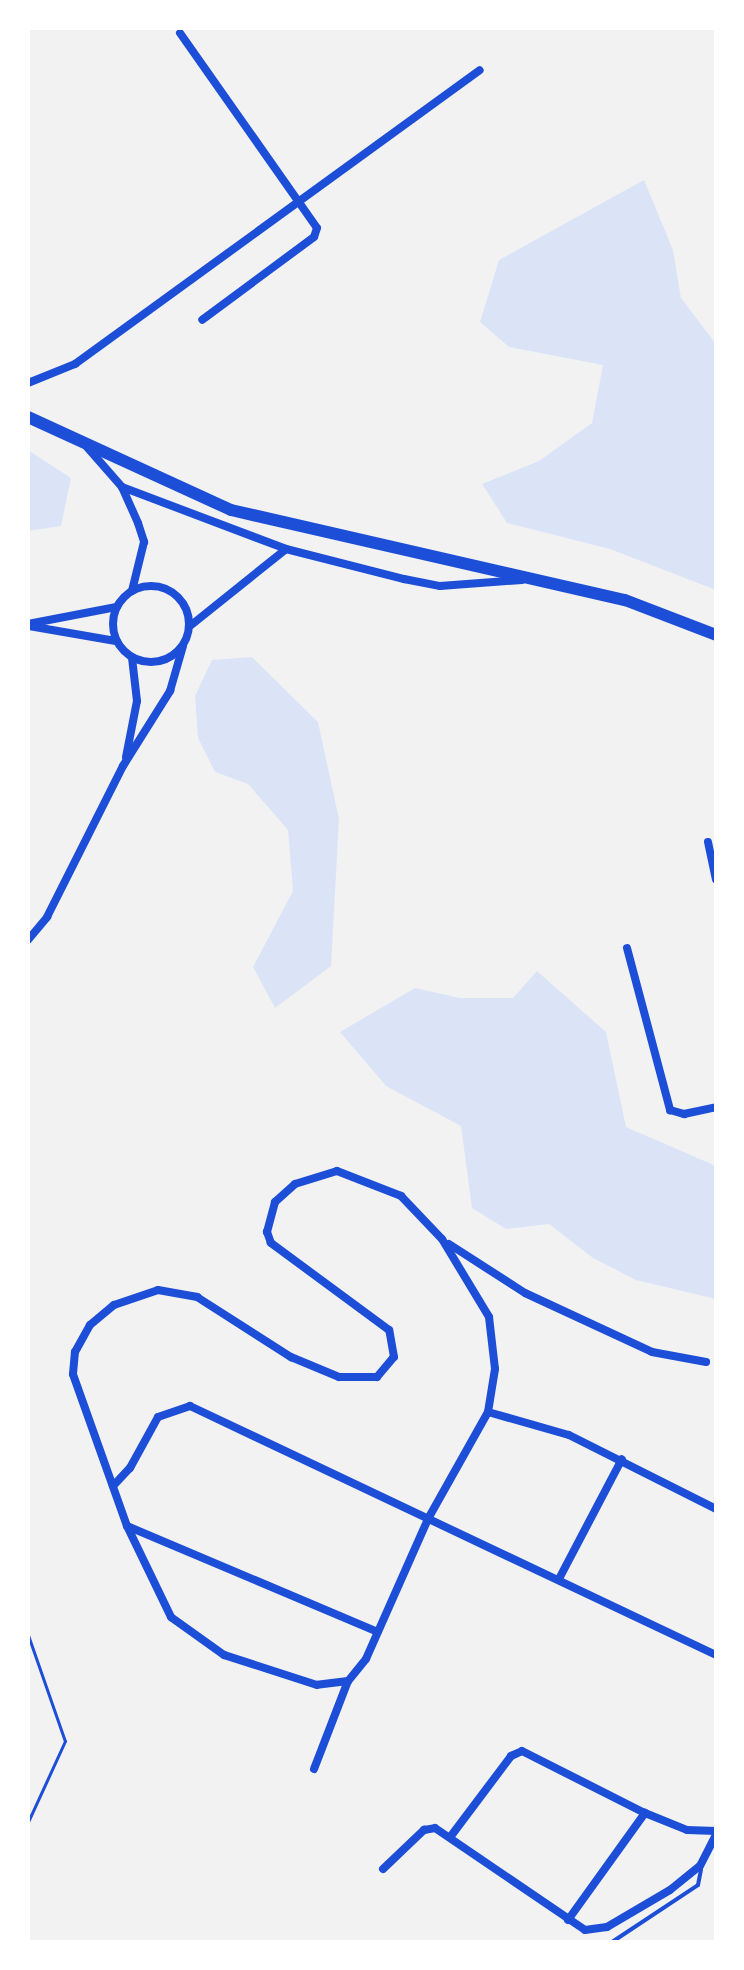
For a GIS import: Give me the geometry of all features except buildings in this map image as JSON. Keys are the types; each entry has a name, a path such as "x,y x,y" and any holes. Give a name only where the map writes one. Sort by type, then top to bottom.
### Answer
{"main road":[{"path":"28,417 231,510 639,604 716,635"}],"street":[{"path":"180,33 300,199 317,228 314,237 202,320"},
{"path":"28,383 75,364 480,70"},
{"path":"28,625 116,607 132,591 144,542 122,487 84,444"},
{"path":"122,487 286,549 440,586 528,580"},
{"path":"28,940 47,917 123,766 170,691 190,626 286,549"},
{"path":"132,591 166,589 183,603 190,626"},
{"path":"116,607 116,641"},
{"path":"28,625 116,641 132,658 154,663 183,646"},
{"path":"123,766 136,712 132,658"},
{"path":"708,842 716,879"},
{"path":"627,948 670,1110 684,1114 716,1107"},
{"path":"314,1769 348,1681 378,1632 428,1519 488,1412 495,1369 489,1317 442,1239 401,1196 337,1171 295,1184 275,1202 267,1225 271,1243 389,1330 394,1346 390,1366 365,1379 339,1377 291,1357 181,1291 158,1290 114,1305 78,1344 73,1374 127,1526 171,1617 224,1655 317,1685 348,1681"},
{"path":"442,1239 525,1293 652,1352 706,1362"},
{"path":"113,1486 130,1468 158,1417 190,1406 428,1519 560,1577 716,1655"},
{"path":"488,1412 569,1435 716,1509"},
{"path":"560,1577 622,1459"},
{"path":"127,1526 378,1632"},
{"path":"383,1869 424,1830 433,1827 451,1836 585,1930 607,1927 700,1866 716,1833 687,1830 645,1813 532,1752 511,1756 451,1836"},
{"path":"568,1920 645,1813"}],"lane":[{"path":"612,1942 698,1885 700,1866"}],"path":[{"path":"28,1635 65,1741 28,1822"}],"shaded area":[{"path":"644,180 673,250 681,298 716,344 716,590 610,549 507,523 482,484 539,461 592,423 603,365 509,347 480,322 499,260"},
{"path":"28,450 71,478 61,526 28,531"},
{"path":"252,657 318,722 339,819 331,966 275,1008 253,967 293,891 288,830 248,784 215,772 198,738 195,696 212,660"},
{"path":"537,971 606,1032 626,1127 716,1166 716,1299 636,1280 593,1258 549,1224 506,1229 472,1208 461,1126 386,1086 340,1032 415,988 460,998 513,998"}]}
